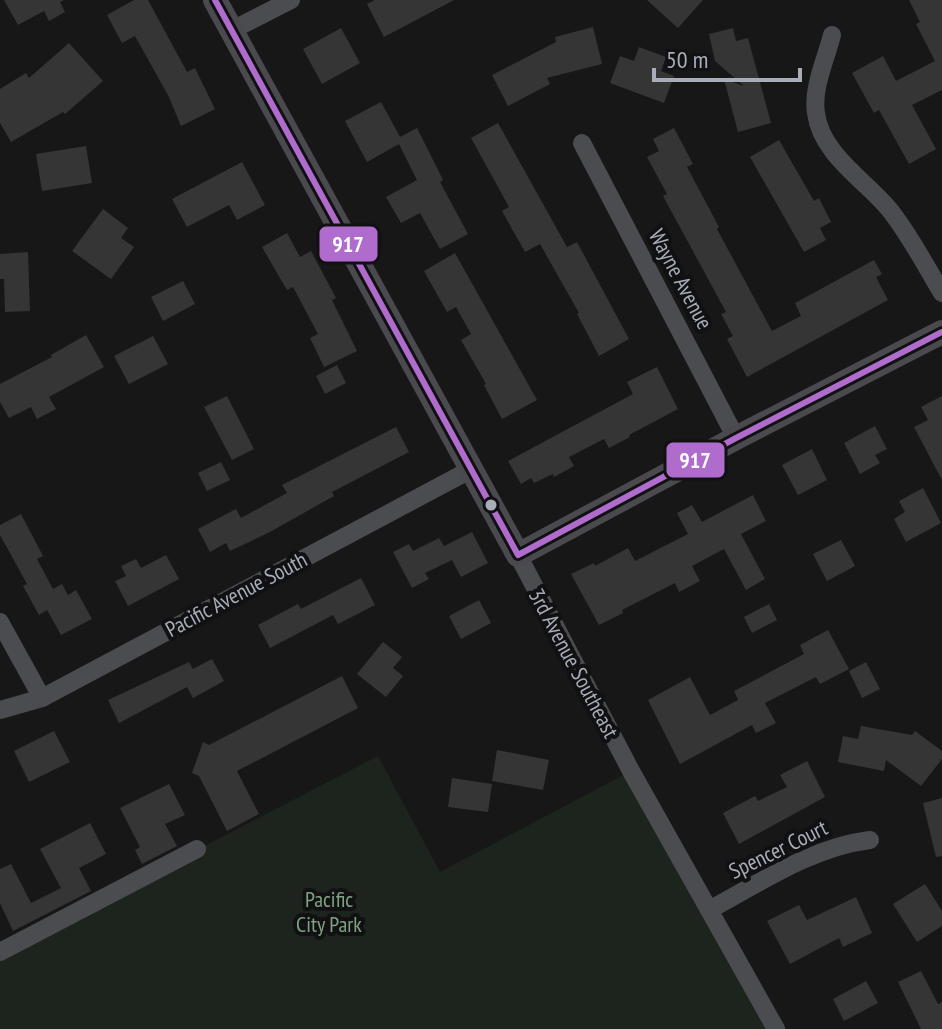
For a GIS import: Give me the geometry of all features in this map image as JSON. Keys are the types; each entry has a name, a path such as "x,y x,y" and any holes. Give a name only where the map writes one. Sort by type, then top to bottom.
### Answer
{"street":[{"name":"3rd Avenue Southeast","path":"215,0 518,555 631,771 776,1029"},
{"path":"232,30 291,0"},
{"path":"832,35 816,96 816,115 822,133 834,153 901,225 942,293"},
{"name":"Wayne Avenue","path":"582,143 736,438"},
{"path":"518,555 942,332"},
{"name":"Pacific Avenue South","path":"0,710 42,698 470,470"},
{"path":"0,622 42,698"},
{"name":"Spencer Court","path":"709,910 822,851 870,840"},
{"path":"0,952 197,849"}],"green space":[{"name":"Pacific City Park","path":"378,756 440,872 631,771 776,1029 0,1029 0,952"}],"building":[{"path":"4,0 64,0 60,2 65,12 49,21 44,11 18,25"},
{"path":"134,0 148,0 187,72 195,68 215,109 181,126 169,97 135,36 122,43 107,15"},
{"path":"375,0 454,0 384,37 367,4"},
{"path":"647,0 703,0 678,28"},
{"path":"909,0 942,0 942,90 912,105 936,149 909,164 879,110 874,113 852,73 883,56 896,81 935,61 916,24 920,22"},
{"path":"593,27 602,64 547,78 550,84 508,106 492,75 556,42 555,37"},
{"path":"341,28 360,63 322,84 303,49"},
{"path":"733,28 736,41 748,38 771,123 738,132 724,79 744,86 715,61 709,34"},
{"path":"69,43 103,81 65,114 63,112 11,142 0,123 0,89 26,73 29,78"},
{"path":"639,47 666,57 661,71 674,76 664,103 610,83 620,56 634,61"},
{"path":"381,102 400,137 417,128 443,180 440,182 468,234 440,249 420,213 401,223 386,197 417,180 399,144 367,162 345,121"},
{"path":"498,123 567,247 577,242 629,339 599,356 540,244 525,252 502,211 509,207 471,138"},
{"path":"674,128 693,164 687,167 772,331 801,316 795,303 874,260 882,274 876,277 888,300 747,377 727,339 733,336 721,314 726,312 663,196 667,194 647,157 659,151 653,139"},
{"path":"779,140 814,201 819,198 831,222 820,228 826,240 804,252 750,157"},
{"path":"86,146 92,183 42,191 36,154"},
{"path":"242,162 265,205 237,220 229,205 187,227 172,199"},
{"path":"103,209 128,228 121,238 134,247 111,279 72,251"},
{"path":"287,233 300,257 311,251 336,298 332,300 357,351 324,367 310,338 318,334 293,287 287,290 262,247"},
{"path":"28,252 30,311 5,312 0,254"},
{"path":"455,253 537,400 502,419 461,340 471,334 456,307 447,312 424,271"},
{"path":"183,281 195,304 163,321 151,297"},
{"path":"86,335 104,367 49,397 56,409 37,419 31,407 9,418 0,402 0,384"},
{"path":"153,336 168,364 129,384 114,356"},
{"path":"337,365 346,383 325,394 316,376"},
{"path":"657,367 678,409 609,448 604,439 569,457 574,466 554,477 553,474 534,483 531,478 521,484 508,461 633,394 627,382"},
{"path":"227,396 254,449 232,460 204,407"},
{"path":"942,396 942,480 914,427 928,420 921,407"},
{"path":"875,426 887,449 875,455 880,463 860,474 844,443"},
{"path":"396,427 409,452 332,492 334,496 270,532 230,551 226,543 210,552 198,529 236,509 241,518 287,493 282,485"},
{"path":"812,449 827,480 798,495 782,465"},
{"path":"221,462 230,480 207,491 198,473"},
{"path":"923,488 941,523 906,542 894,519 905,512 899,501"},
{"path":"753,495 766,521 741,534 765,579 746,590 724,549 692,566 700,581 679,592 675,583 599,625 571,574 594,563 595,566 628,548 635,561 688,534 677,513 692,505 702,522"},
{"path":"21,514 43,556 37,559 53,589 62,584 68,595 76,590 92,619 61,635 47,610 39,615 23,586 27,584 0,535 0,525"},
{"path":"472,532 488,563 461,577 452,560 425,573 429,579 412,588 393,552 409,544 413,551 439,538 444,546"},
{"path":"841,540 855,566 827,581 813,554"},
{"path":"166,555 179,579 128,606 115,581 126,576 121,566 136,559 141,568"},
{"path":"361,578 375,605 338,624 333,615 270,648 258,625 298,604 301,609"},
{"path":"479,600 491,623 461,639 449,616"},
{"path":"769,604 777,620 752,633 744,617"},
{"path":"828,630 849,669 820,684 816,677 765,703 776,723 756,733 752,725 680,764 648,700 690,677 710,715 738,700 734,691 804,654 800,645"},
{"path":"383,642 402,657 393,668 403,676 386,697 357,674"},
{"path":"212,659 224,681 193,698 187,687 119,723 108,700 189,662 193,669"},
{"path":"866,662 880,689 862,698 849,671"},
{"path":"342,676 358,708 237,771 259,814 227,831 199,776 192,773 203,742 209,745"},
{"path":"861,726 912,735 915,731 942,751 942,759 921,786 886,760 884,771 838,762 843,736 858,739"},
{"path":"54,731 70,762 29,782 14,751"},
{"path":"497,750 549,760 543,790 492,781"},
{"path":"807,761 825,797 739,844 723,813 755,796 758,801 787,787 780,775"},
{"path":"452,778 492,784 488,812 448,807"},
{"path":"169,784 185,815 165,824 177,846 142,864 135,850 140,847 120,808"},
{"path":"942,798 942,856 936,857 923,803"},
{"path":"90,823 106,854 79,868 91,891 13,931 0,903 0,869 11,864 31,903 61,888 40,849"},
{"path":"925,884 942,911 942,926 917,942 893,904"},
{"path":"856,897 872,933 843,947 839,938 790,964 767,921 799,905 807,920"},
{"path":"921,971 938,1004 942,1002 942,1029 921,1029 898,982"},
{"path":"866,981 878,1003 844,1021 833,999"}],"transit line":[{"name":"917","path":"215,0 518,555 942,332"}]}
